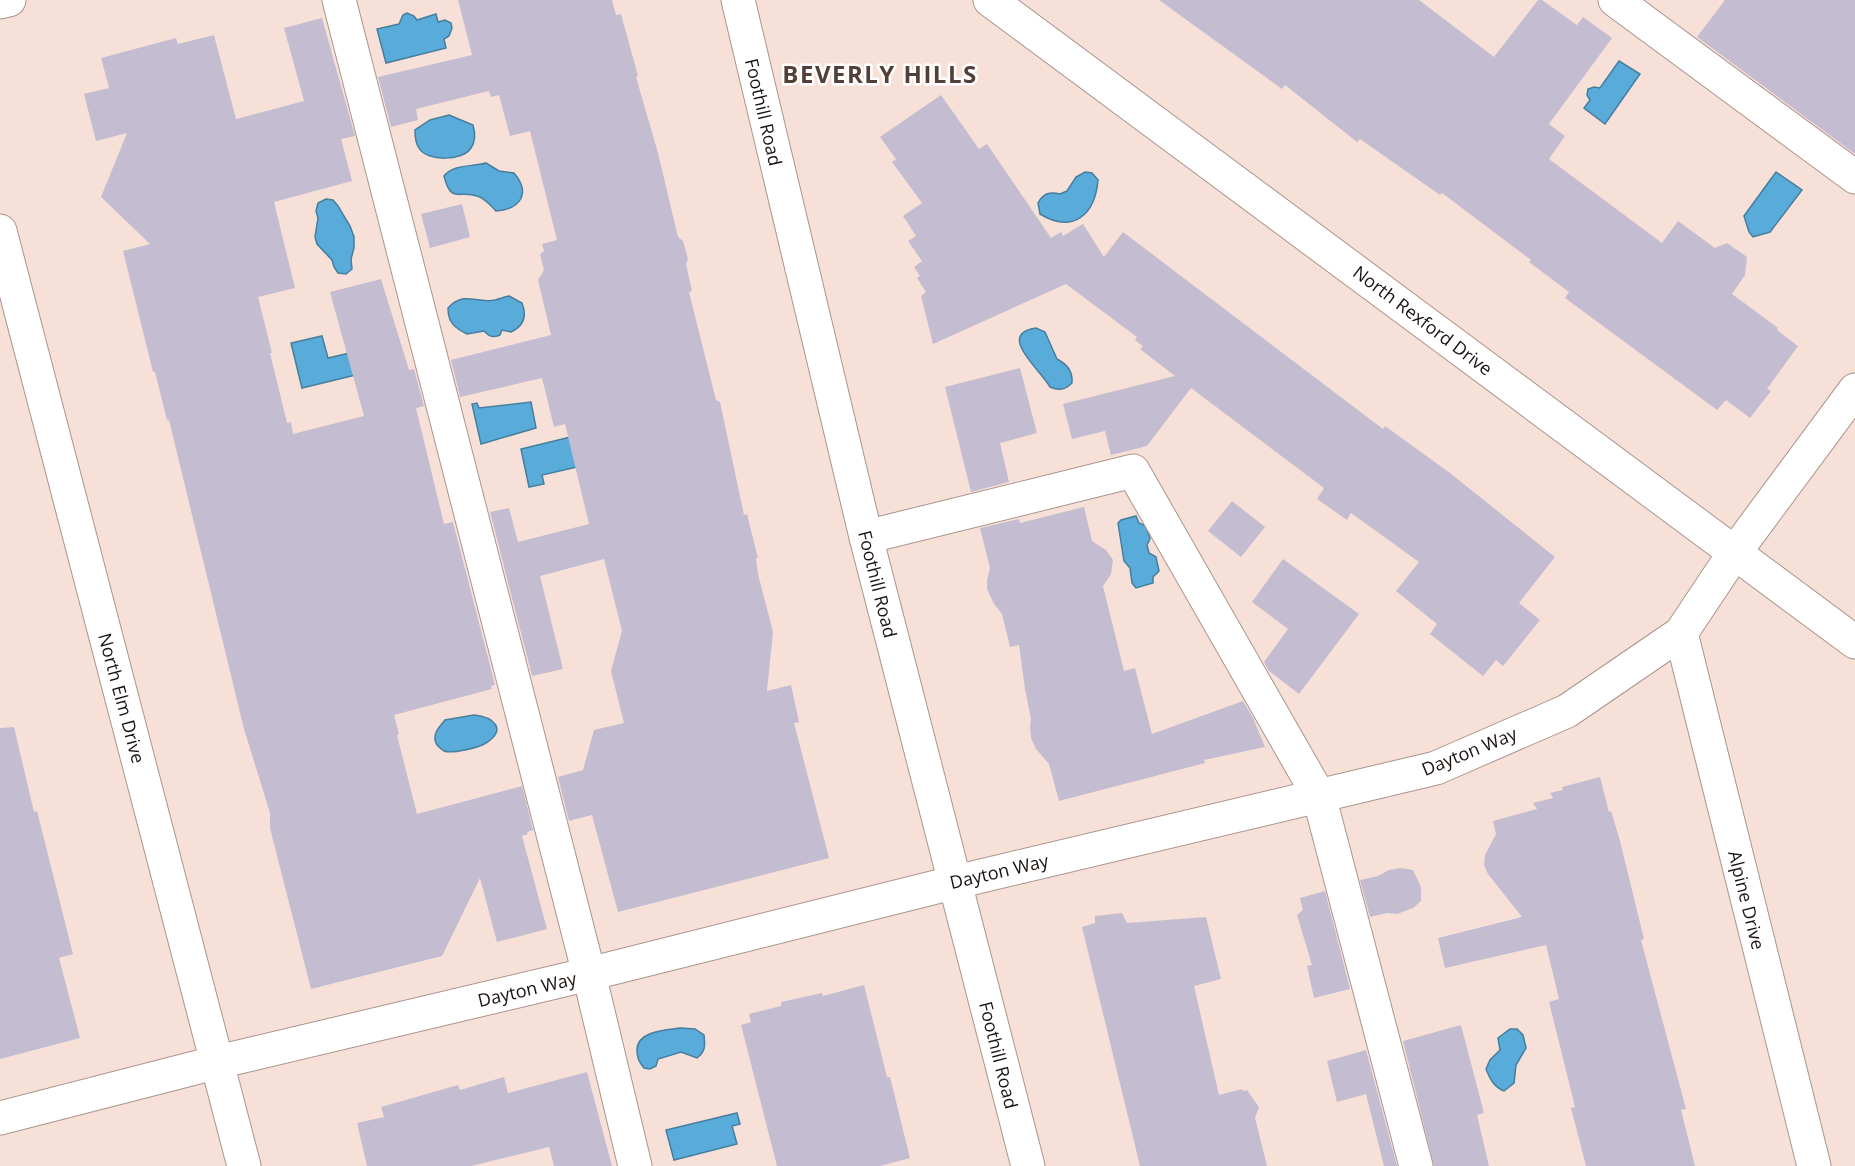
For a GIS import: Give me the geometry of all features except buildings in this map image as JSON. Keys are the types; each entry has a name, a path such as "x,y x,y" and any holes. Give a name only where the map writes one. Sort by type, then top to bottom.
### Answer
{"street":[{"path":"0,2 9,0"},
{"path":"339,0 589,975 634,1166"},
{"name":"Foothill Road","path":"738,0 866,537 1028,1166"},
{"name":"North Rexford Drive","path":"990,0 1855,642"},
{"path":"1615,0 1855,177"},
{"name":"North Elm Drive","path":"0,231 244,1166"},
{"name":"Dayton Way","path":"0,1118 218,1062 589,975 956,882 1436,768 1567,711 1681,633 1735,552 1855,390"},
{"path":"866,537 1133,471 1319,796 1416,1166"},
{"name":"Alpine Drive","path":"1681,633 1814,1166"}],"water":[{"path":"407,13 417,20 436,14 438,22 445,20 451,23 449,36 444,39 446,48 386,63 377,29 399,24 403,15"},
{"path":"1619,61 1640,74 1605,124 1584,108 1590,100 1587,95 1588,89 1600,88"},
{"path":"449,115 473,125 475,136 471,148 461,155 445,158 423,153 417,144 415,130 430,120"},
{"path":"486,163 499,171 514,173 519,180 522,187 521,199 512,207 496,211 480,197 453,193 447,185 444,176 453,169"},
{"path":"1085,172 1092,173 1098,180 1092,203 1080,218 1063,222 1040,214 1038,203 1042,197 1050,193 1060,194 1067,191 1076,177"},
{"path":"1776,172 1802,190 1770,232 1753,237 1744,216"},
{"path":"326,199 333,200 338,206 354,237 352,269 346,274 338,273 332,260 317,244 315,237 318,203"},
{"path":"509,296 522,303 524,312 522,324 511,332 502,330 500,335 493,337 484,331 467,334 456,327 449,318 448,308 459,300 488,301"},
{"path":"1036,328 1045,332 1057,359 1064,363 1070,371 1072,383 1067,387 1059,389 1050,387 1020,345 1020,338 1025,332"},
{"path":"322,336 328,358 359,351 364,373 302,388 291,343"},
{"path":"531,402 536,428 481,444 472,404 477,403 479,408"},
{"path":"579,435 586,465 542,475 544,484 529,487 521,449"},
{"path":"1136,516 1139,523 1146,526 1150,539 1147,545 1149,553 1156,557 1159,571 1153,577 1153,583 1136,588 1132,583 1130,568 1124,561 1118,523"},
{"path":"474,715 492,721 497,729 493,738 482,745 459,751 444,751 437,745 435,735 445,720"},
{"path":"680,1028 695,1029 704,1035 702,1053 697,1058 681,1052 658,1059 656,1066 650,1069 644,1068 637,1053 638,1044 642,1039 653,1033"},
{"path":"1510,1029 1517,1029 1523,1035 1526,1048 1516,1065 1514,1083 1504,1091 1493,1082 1486,1069 1490,1060 1500,1050 1498,1038"},
{"path":"737,1113 740,1124 732,1126 737,1144 674,1160 666,1130"}],"district":[{"name":"BEVERLY HILLS","path":"880,73"}]}
